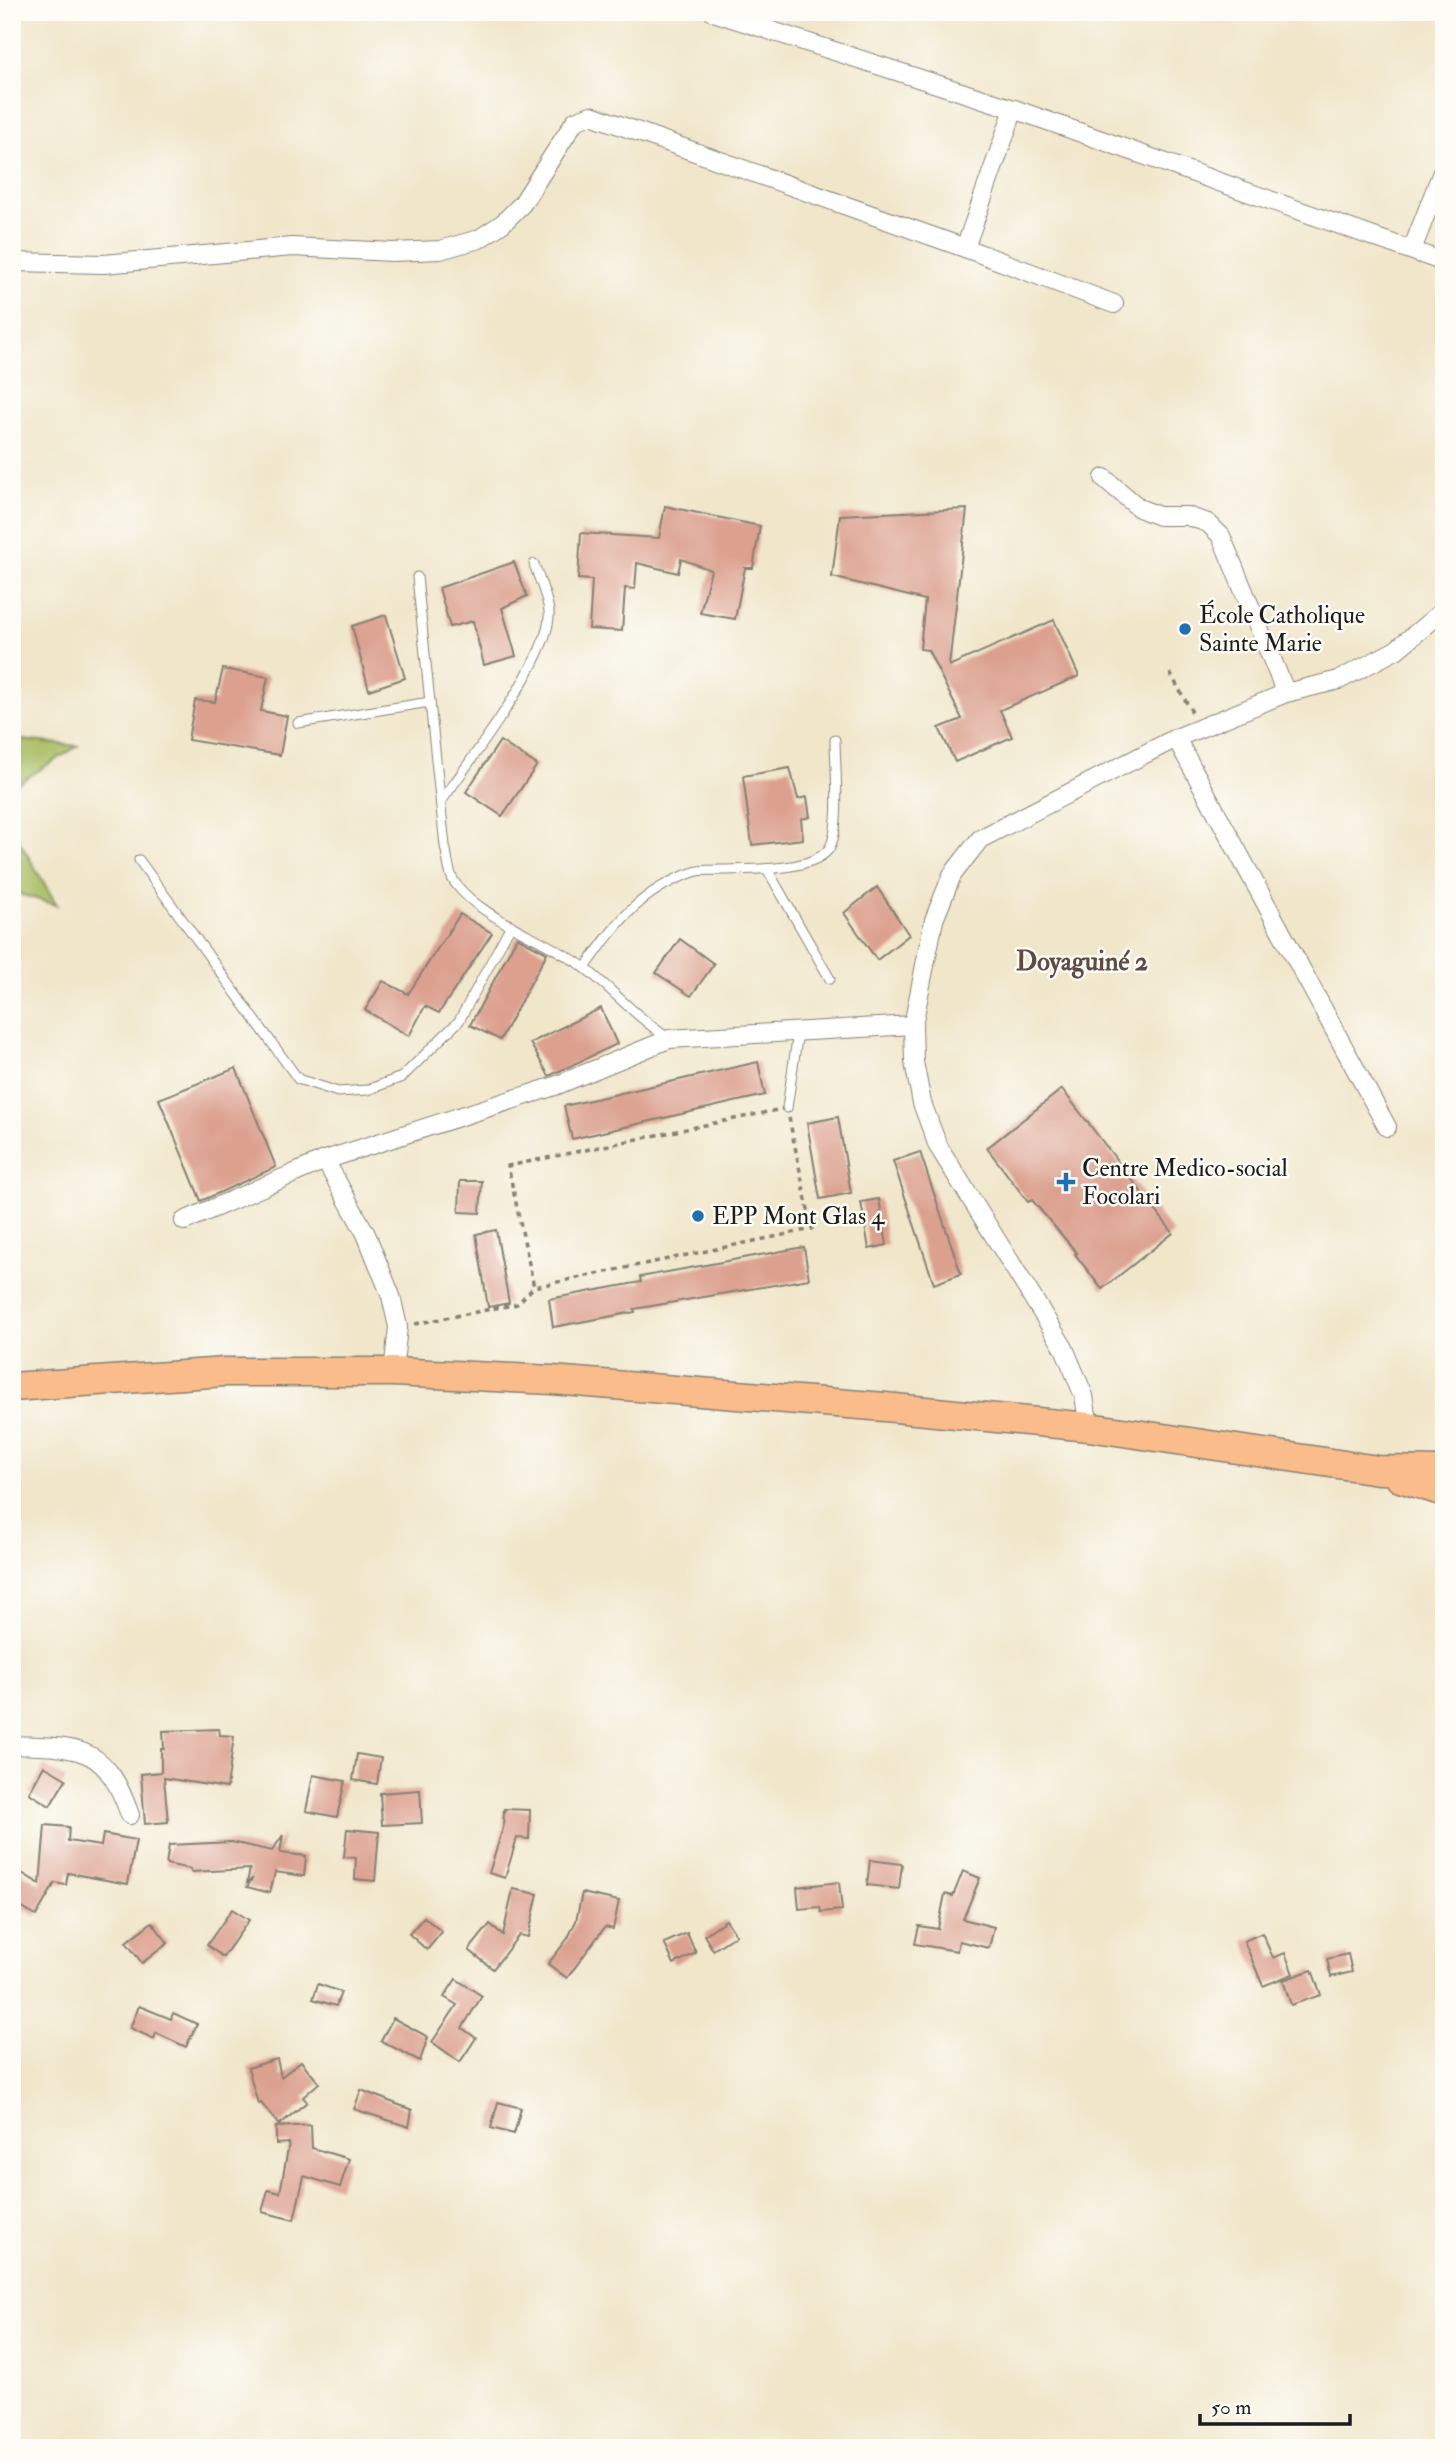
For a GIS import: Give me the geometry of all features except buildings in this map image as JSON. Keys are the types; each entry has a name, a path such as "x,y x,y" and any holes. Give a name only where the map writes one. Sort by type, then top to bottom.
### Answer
{"main road":[{"path":"12,1387 225,1371 393,1372 552,1380 844,1403 1089,1427 1378,1470 1444,1471"},
{"path":"1378,1470 1444,1492"}],"street":[{"path":"713,12 1014,109 1444,262"},
{"path":"965,248 1014,109"},
{"path":"12,262 104,264 292,247 393,252 440,250 479,239 503,223 522,204 575,121 591,115 1114,304"},
{"path":"1412,250 1444,167"},
{"path":"1104,478 1139,509 1159,516 1187,516 1208,523 1221,536 1286,693"},
{"path":"1089,1427 1084,1396 1063,1349 938,1146 922,1103 915,1062 913,1025 934,920 952,875 980,839 1176,738 1286,693 1339,680 1396,650 1444,610"},
{"path":"1176,738 1387,1127"},
{"path":"184,1221 324,1160 555,1086 669,1039 913,1025"},
{"path":"324,1160 366,1234 391,1296 398,1327 393,1372"},
{"path":"12,1745 74,1748 102,1762 121,1790 130,1815"}],"lane":[{"path":"441,802 526,679 544,640 550,612 534,564"},
{"path":"417,577 445,846 453,881 476,905 585,968 646,1024 669,1039"},
{"path":"298,723 430,702"},
{"path":"585,968 617,922 651,892 696,871 767,869 814,860 829,849 836,820 835,740"},
{"path":"139,860 298,1079 338,1092 367,1090 402,1077 459,1021 511,925"},
{"path":"767,869 830,978"},
{"path":"787,1108 798,1032"}],"path":[{"path":"1170,673 1201,728"},
{"path":"398,1327 517,1304 534,1287 812,1229 787,1108 508,1166 534,1287"}],"green space":[{"path":"12,739 78,746 12,787"},
{"path":"12,829 57,905 12,892"}],"place":[{"name":"École Catholique Sainte Marie","path":"1185,629"},
{"name":"Centre Medico-social Focolari","path":"1066,1182"},
{"name":"EPP Mont Glas 4","path":"698,1216"}],"district":[{"name":"Doyaguiné 2","path":"1082,962"}]}
